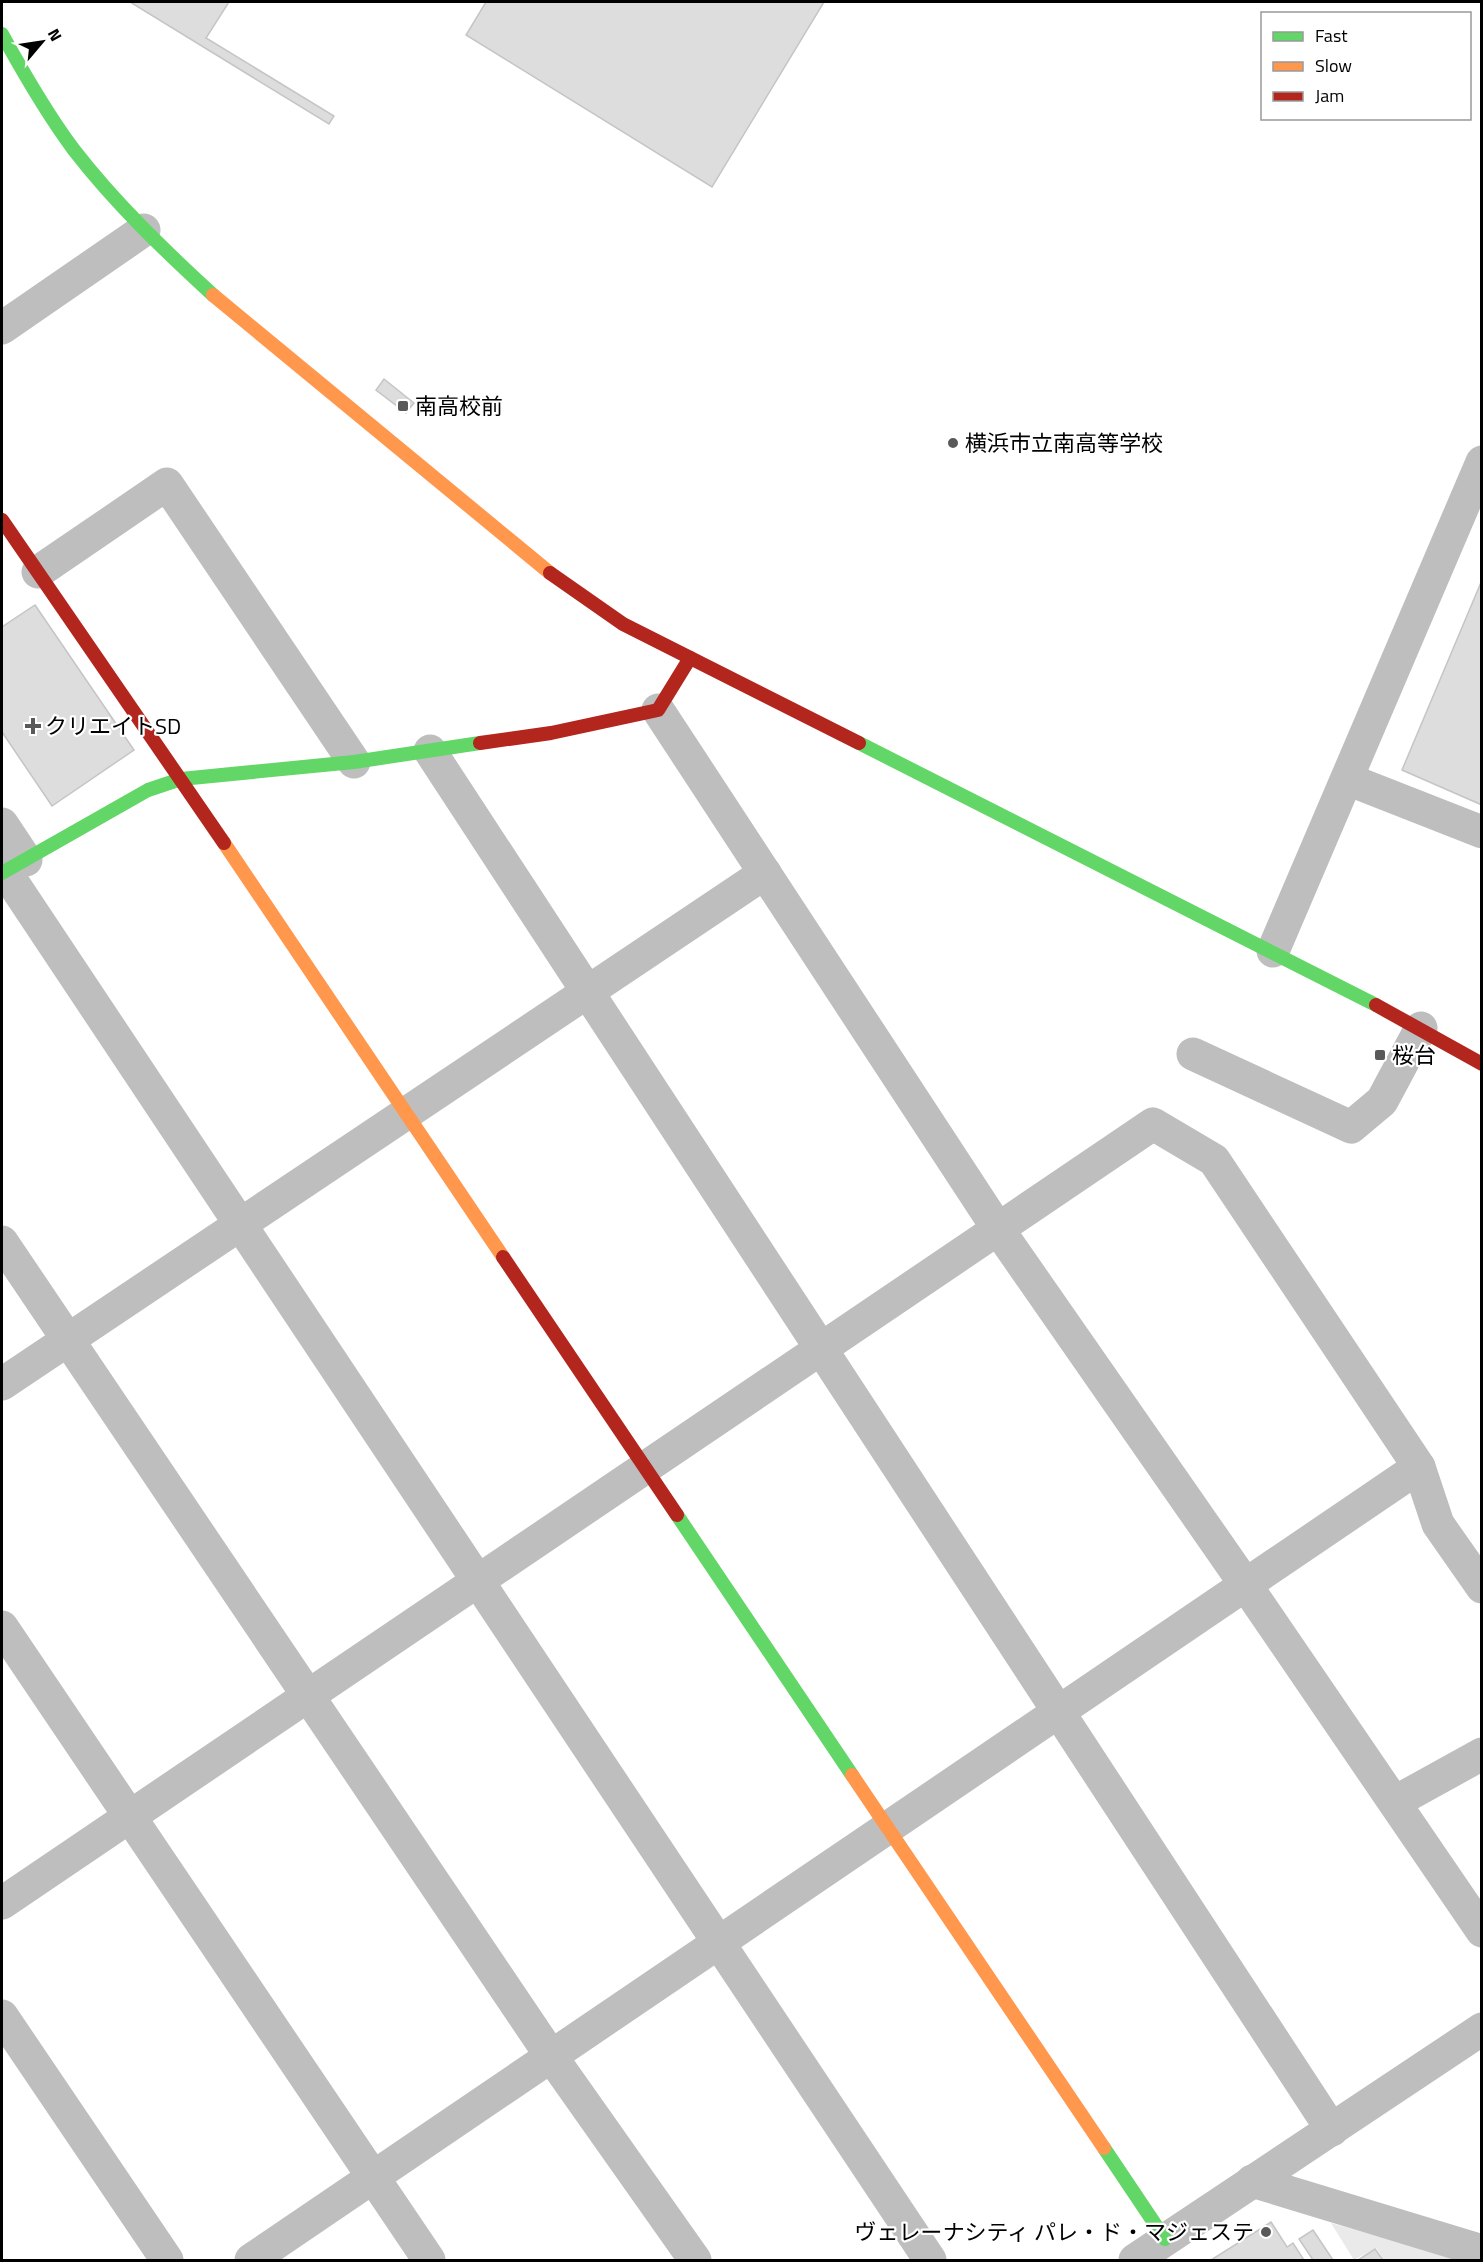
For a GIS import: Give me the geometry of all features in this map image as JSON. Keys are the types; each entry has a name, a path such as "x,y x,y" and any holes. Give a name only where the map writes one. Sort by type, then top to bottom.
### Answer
{"street":[{"path":"4,45 44,108 86,164 144,230 316,382 551,574 623,624 1273,951 1421,1028 1482,1064"},
{"path":"2,328 144,230"},
{"path":"1273,951 1482,462"},
{"path":"38,572 167,484 354,762"},
{"path":"2,520 181,779 1165,2239"},
{"path":"11,868 148,790 181,779 354,762 551,733 658,710 690,658"},
{"path":"658,710 998,1229 1245,1584 1482,1931"},
{"path":"430,751 1332,2130"},
{"path":"1347,779 1482,832"},
{"path":"2,824 11,868 241,1224 930,2260"},
{"path":"2,1384 765,873"},
{"path":"1193,1054 1351,1127 1382,1101 1421,1028"},
{"path":"2,1904 1153,1124 1214,1160 1419,1467 1438,1524 1482,1587"},
{"path":"2,1242 551,2056 695,2260"},
{"path":"251,2260 1419,1467"},
{"path":"2,1627 429,2260"},
{"path":"1395,1802 1482,1754"},
{"path":"2,2016 167,2260"},
{"path":"1135,2260 1482,2030"},
{"path":"1252,2181 1482,2250"}],"shaded area":[{"path":"1331,2223 1462,2260 1384,2260 1376,2248 1354,2260"}],"building":[{"path":"130,2 229,2 206,38 334,116 329,124"},
{"path":"486,2 824,2 712,187 466,35"},
{"path":"384,379 414,403 406,413 376,390"},
{"path":"1482,580 1482,805 1402,770"},
{"path":"35,605 134,750 52,806 2,732 2,627"},
{"name":"ヴェレーナシティ パレ・ド・マジェステ","path":"1271,2222 1287,2247 1293,2243 1304,2260 1211,2260"},
{"name":"ヴェレーナシティ パレ・ド・マジェステ","path":"1313,2230 1333,2260 1313,2260 1299,2239"},
{"path":"1375,2249 1383,2260 1358,2260"}],"traffic: fast":[{"path":"2,34 45,108 90,170 140,226 213,295"},
{"path":"2,873 148,790 181,779 354,762 480,743"},
{"path":"859,743 1376,1005"},
{"path":"677,1515 852,1775"},
{"path":"1104,2148 1165,2239"}],"traffic: slow":[{"path":"213,295 550,573"},
{"path":"224,843 503,1257"},
{"path":"852,1775 1104,2148"}],"traffic: jam":[{"path":"2,520 224,843"},
{"path":"550,573 623,624 859,743"},
{"path":"480,743 551,733 658,710 690,658"},
{"path":"1376,1005 1482,1064"},
{"path":"503,1257 677,1515"}],"place":[{"name":"南高校前","path":"403,406"},
{"name":"横浜市立南高等学校","path":"953,443"},
{"name":"クリエイトSD","path":"33,726"},
{"name":"桜台","path":"1380,1055"},
{"name":"ヴェレーナシティ パレ・ド・マジェステ","path":"1266,2232"}]}
